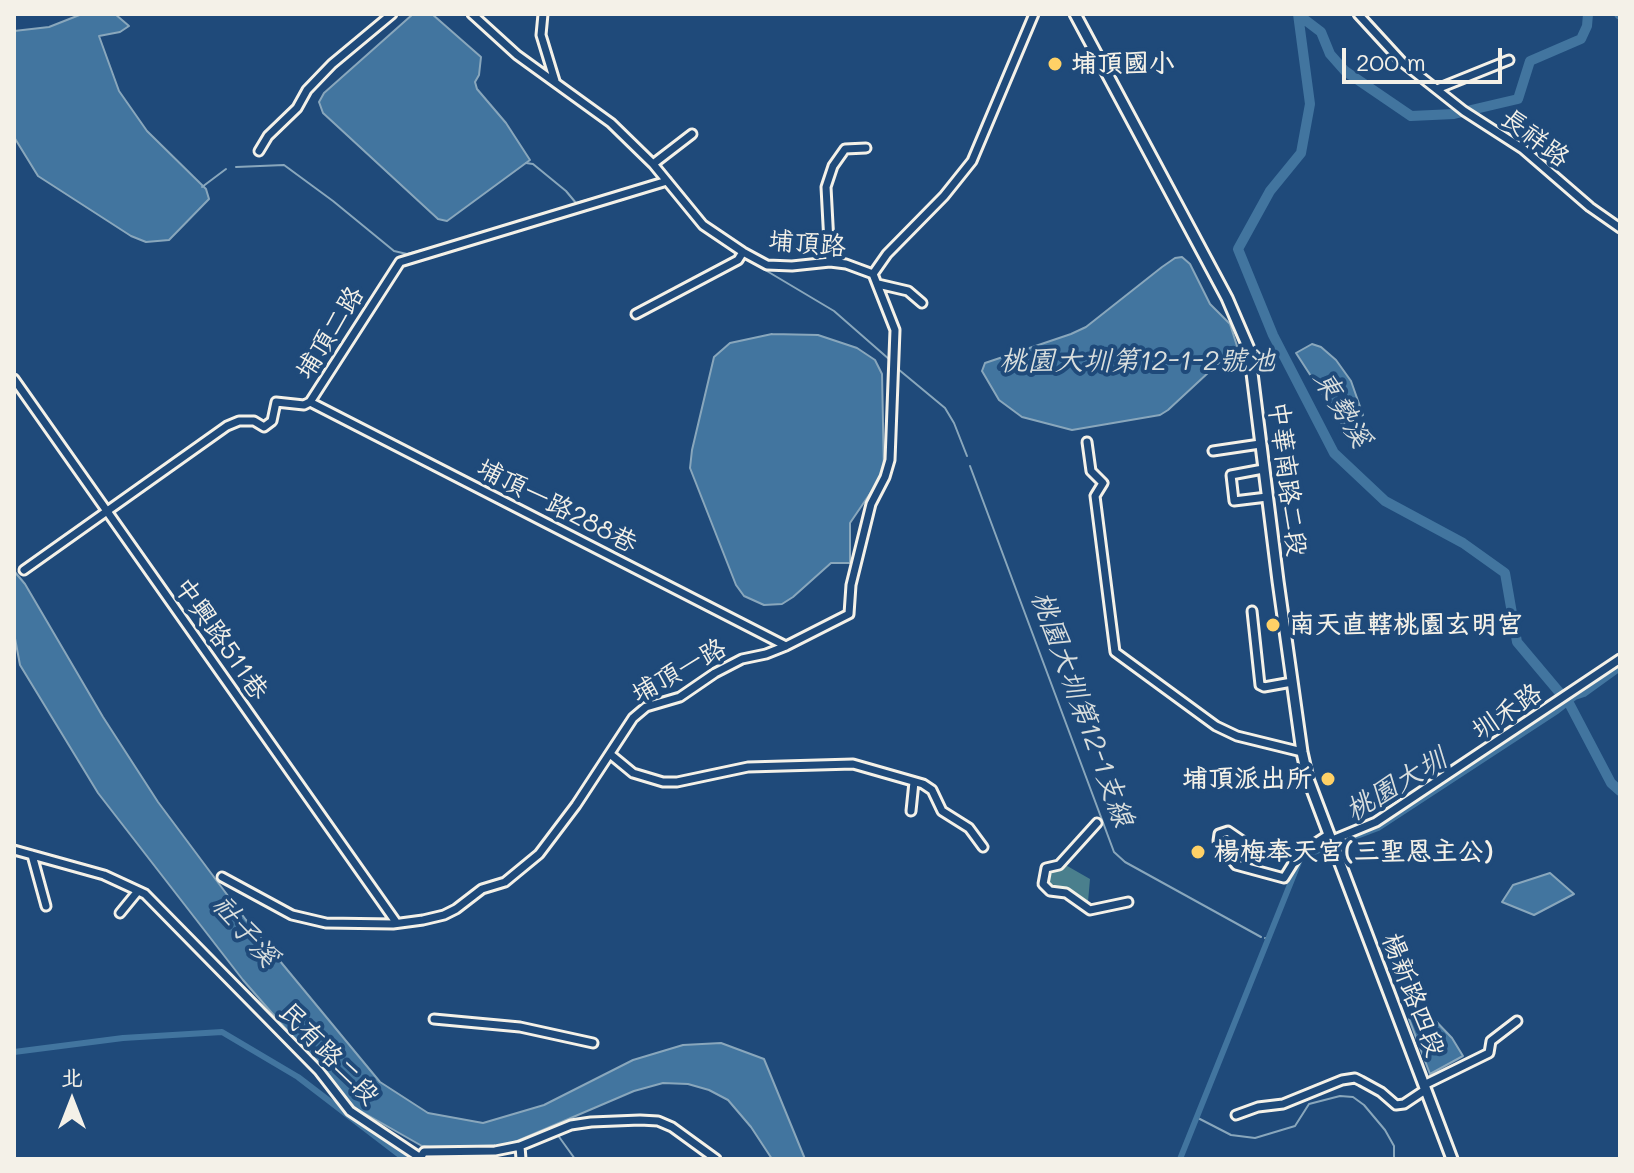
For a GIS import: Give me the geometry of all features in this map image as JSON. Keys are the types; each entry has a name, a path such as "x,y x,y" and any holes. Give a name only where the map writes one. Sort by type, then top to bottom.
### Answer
{"main road":[{"name":"中華南路二段","path":"1075,14 1242,329 1250,355 1302,752 1330,841"},
{"name":"楊新路四段","path":"1330,841 1452,1159"}],"street":[{"path":"259,151 268,136 297,108 307,90 332,64 392,14"},
{"name":"埔頂路","path":"472,14 517,55 611,123 653,164 703,225 743,252 767,265 830,262 873,274 887,254 944,196 972,161 1034,14"},
{"path":"543,14 541,35 555,81"},
{"name":"長祥路","path":"1358,14 1402,62 1461,109 1523,149 1590,207 1619,224"},
{"path":"1437,89 1509,60"},
{"path":"653,164 692,134"},
{"path":"830,262 826,187 833,166 845,149 866,148"},
{"name":"埔頂二路","path":"24,570 227,426 239,421 254,421 264,427 272,421 276,402 304,405 310,402 400,262 667,181"},
{"path":"636,314 738,260 743,252"},
{"name":"埔頂一路","path":"222,877 292,915 326,923 364,925 444,915 482,889 505,882 539,854 633,718 646,707 680,697 742,659 786,646 849,614 851,585 871,504 890,460 895,330 873,274"},
{"path":"878,284 908,291 922,303"},
{"name":"中興路511巷","path":"14,379 396,922"},
{"name":"埔頂一路288巷","path":"310,402 786,646"},
{"path":"1087,442 1091,471 1103,483 1095,496 1115,652 1216,726 1237,736 1302,752"},
{"path":"1213,451 1260,444"},
{"path":"1263,469 1231,475 1234,501 1267,497"},
{"path":"1252,611 1258,680 1264,687 1292,682"},
{"name":"圳禾路","path":"1244,842 1228,831 1219,834 1218,841 1236,865 1284,878 1299,854 1376,822 1620,659"},
{"path":"610,754 633,773 663,782 677,782 748,767 853,764 932,790 942,811 969,828 983,847"},
{"path":"911,811 914,782"},
{"path":"1097,823 1059,865 1046,868 1043,884 1050,891 1066,893 1090,910 1128,902"},
{"name":"民有路二段","path":"14,850 104,875 138,891 177,924 282,1032 319,1071 350,1111 421,1158"},
{"path":"32,855 46,906"},
{"path":"120,913 138,891"},
{"path":"434,1019 520,1027 593,1043"},
{"path":"1236,1115 1258,1107 1283,1104 1342,1080 1355,1078 1381,1092 1396,1105 1404,1104 1424,1088 1489,1053 1491,1041 1517,1021"},
{"path":"421,1158 424,1152 496,1155 561,1129 591,1122 658,1121 672,1127 716,1159"},
{"path":"520,1146 521,1159"}],"green space":[{"path":"1062,863 1090,879 1088,902 1073,892 1047,885 1050,868"}],"water":[{"path":"82,14 115,14 129,26 120,32 99,36 119,91 147,131 206,189 209,199 169,240 146,242 131,236 38,176 14,137 14,31 49,27"},
{"path":"413,14 432,14 481,57 475,82 477,89 506,123 530,160 447,221 438,219 323,113 319,102 324,93"},
{"name":"桃園大圳第12-1-2號池","path":"1182,257 1190,264 1210,304 1230,324 1237,346 1168,410 1160,415 1072,430 1022,417 999,400 982,371 985,363 1086,327 1162,267"},
{"path":"772,334 818,335 857,348 875,360 882,374 884,473 850,523 850,563 831,563 782,604 764,605 744,596 736,585 690,468 714,357 730,343"},
{"path":"1312,344 1321,347 1336,360 1351,381 1363,415 1342,424 1296,353"},
{"path":"14,571 25,584 103,717 158,802 246,920 380,1082 428,1113 483,1123 544,1105 633,1060 683,1045 721,1043 764,1059 805,1159 772,1159 728,1100 688,1084 663,1083 634,1091 503,1147 460,1151 422,1146 355,1108 243,980 98,793 20,665 14,633"},
{"path":"1550,873 1574,894 1534,915 1502,902 1513,885"},
{"path":"1414,1014 1430,1015 1452,1038 1463,1056 1430,1074 1409,1019"}],"waterway":[{"name":"東勢溪","path":"1298,14 1310,104 1301,153 1270,191 1238,249 1273,335 1334,453 1385,501 1463,543 1505,573 1517,642 1570,705 1611,783 1620,791"},
{"path":"1300,16 1321,32 1330,54 1345,71 1411,116 1454,114 1518,99 1530,61 1581,39 1588,14"},
{"path":"526,163 533,164 576,203 660,180"},
{"path":"236,167 284,165 394,251 407,254 434,247"},
{"path":"202,187 226,169"},
{"name":"桃園大圳第12-1支線","path":"666,186 699,228 737,253"},
{"path":"439,246 487,232"},
{"name":"桃園大圳第12-1支線","path":"745,258 834,311 890,360"},
{"name":"桃園大圳第12-1支線","path":"898,369 945,408 967,456"},
{"name":"桃園大圳第12-1支線","path":"970,466 1114,852 1125,862 1261,937"},
{"name":"桃園大圳","path":"1180,1159 1301,857 1378,828 1620,668"},
{"path":"14,1052 123,1038 222,1032 298,1077 405,1159"},
{"path":"1196,1117 1231,1135 1255,1138 1295,1126 1309,1104 1340,1096 1353,1097 1385,1130 1394,1146 1394,1159"},
{"name":"社子溪","path":"557,1134 575,1159"}],"place":[{"name":"埔頂國小","path":"1055,64"},
{"name":"南天直轄桃園玄明宮","path":"1273,625"},
{"name":"埔頂派出所","path":"1328,779"},
{"name":"楊梅奉天宮(三聖恩主公)","path":"1198,852"}]}
